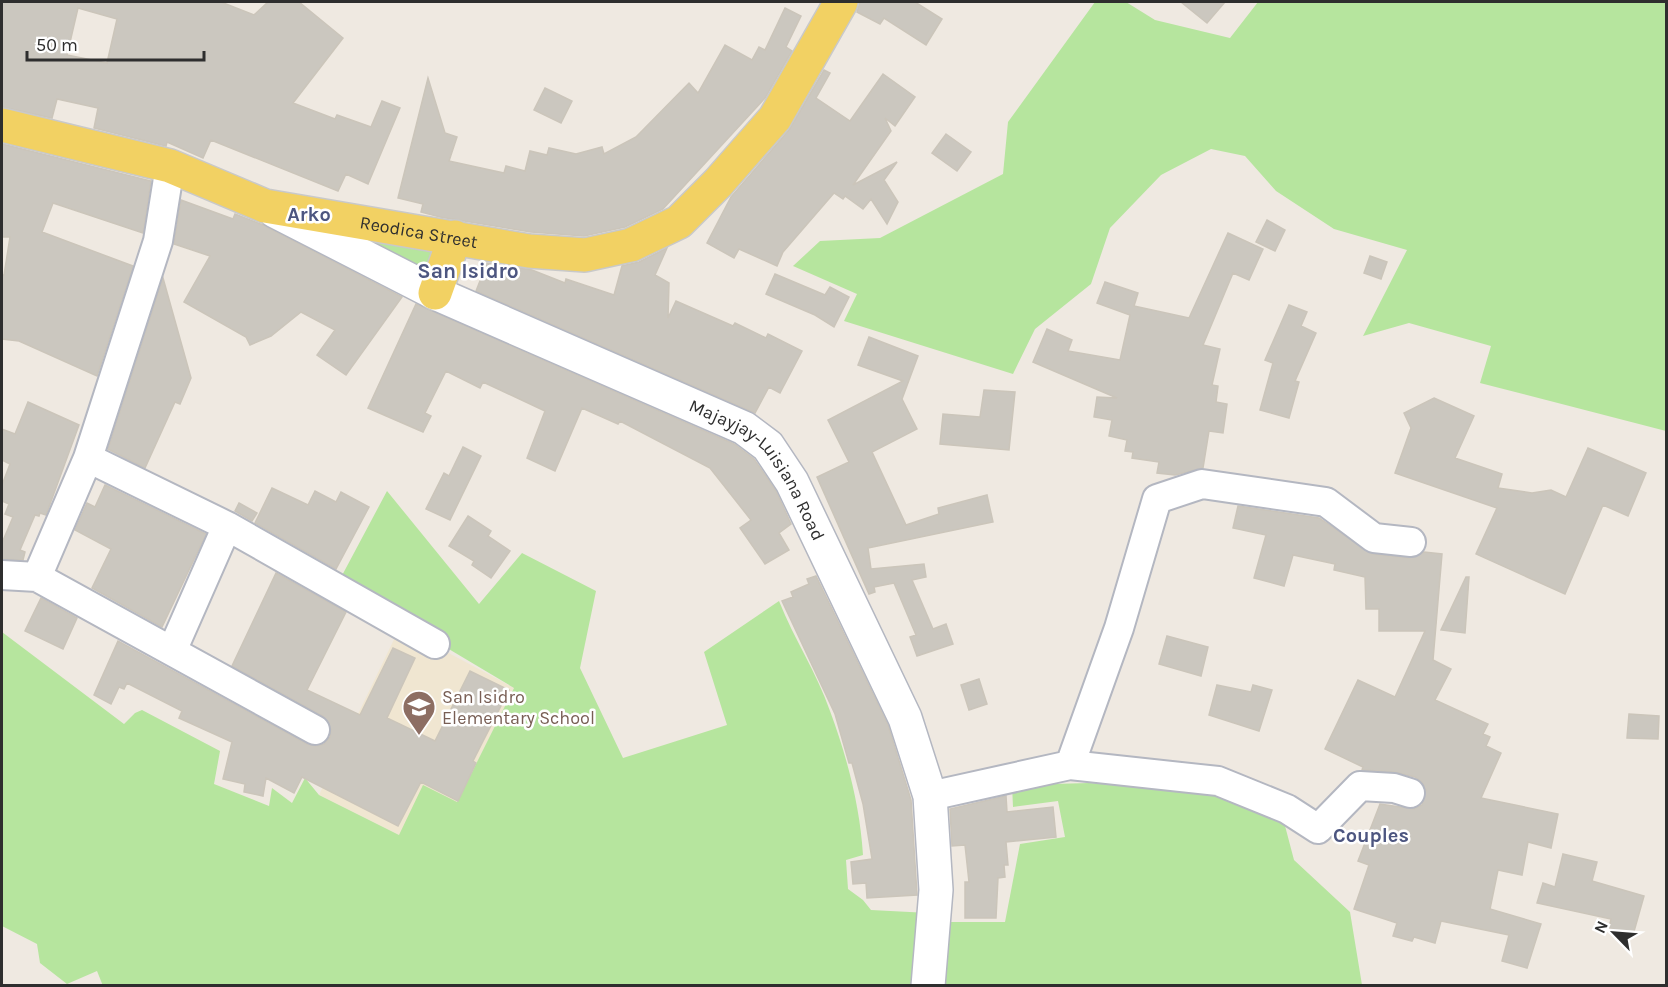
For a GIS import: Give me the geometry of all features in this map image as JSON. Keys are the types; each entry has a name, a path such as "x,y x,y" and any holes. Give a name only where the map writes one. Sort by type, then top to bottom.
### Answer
{"main road":[{"name":"Reodica Street","path":"2,125 170,166 265,206 529,251 585,255 631,244 679,222 718,183 775,118 841,2"},
{"path":"435,293 455,237"}],"street":[{"path":"37,577 88,458 158,241 170,166"},
{"name":"Majayjay-Luisiana Road","path":"265,206 435,293 744,428 768,447 792,482 830,556 905,718 930,795 936,890 927,986"},
{"path":"88,458 227,526 435,644"},
{"path":"1070,765 1119,628 1157,499 1202,484 1326,502 1374,538 1411,542"},
{"path":"172,651 227,526"},
{"path":"2,575 37,577 315,730"},
{"path":"930,795 1070,765 1218,781 1287,810 1318,829 1360,786 1394,788 1410,793"}],"shaded area":[{"name":"San Isidro Elementary School","path":"400,627 514,688 457,802 399,835 319,795"}],"green space":[{"path":"1095,2 1126,2 1155,20 1230,38 1258,2 1666,2 1666,431 1480,383 1491,346 1409,323 1363,336 1407,250 1334,229 1276,191 1245,156 1211,149 1161,175 1110,228 1091,284 1035,329 1013,374 844,321 857,294 793,266 820,241 880,238 1003,174 1008,122"},
{"path":"322,221 435,242 426,269"},
{"path":"387,491 479,604 522,553 596,591 580,668 623,758 727,725 704,652 779,601 825,697 852,782 863,855 846,860 848,889 863,900 871,910 929,913 924,985 103,986 97,971 67,984 40,963 37,944 2,926 2,632 124,724 135,713 142,710 220,751 214,784 269,806 272,788 292,803 305,778 319,795 399,835 423,785 457,802 514,688 338,583"},
{"path":"1089,783 1210,790 1284,822 1294,860 1350,912 1362,985 940,986 947,922 1005,922 1020,844 1065,837 1058,801 1013,807 1012,785"}],"building":[{"path":"2,2 221,2 254,15 268,2 299,2 343,38 293,103 335,119 337,115 371,127 382,101 400,108 368,184 346,174 338,191 211,140 203,158 167,142 166,146 94,128 98,108 57,99 52,118 2,107","holes":["78,8 117,19 107,63 67,55"]},
{"path":"860,2 915,2 942,19 926,45 884,18 880,24 857,12"},
{"path":"1181,2 1225,2 1207,23"},
{"path":"785,8 801,16 786,47 792,51 765,98 663,209 625,227 584,236 531,232 440,217 421,212 423,204 398,198 428,78 445,133 457,137 449,161 504,173 506,166 525,171 530,151 547,155 549,148 576,154 602,147 604,154 636,137 689,83 698,93 725,45 752,60 759,47 765,50"},
{"path":"824,70 830,73 816,98 850,121 883,74 915,97 895,126 885,118 891,131 853,185 897,162 884,180 898,202 887,224 871,199 863,209 845,196 843,199 834,193 783,252 777,266 739,249 734,258 707,243 731,197 789,130"},
{"path":"545,88 572,101 561,123 534,110"},
{"path":"946,134 971,152 957,171 932,153"},
{"path":"2,144 151,181 143,233 53,203 42,232 133,266 97,376 19,341 2,339 2,275 4,275 10,237 2,237"},
{"path":"181,200 233,219 235,214 263,225 402,297 346,375 317,355 335,330 301,312 271,336 250,345 246,337 184,302 210,256 174,244"},
{"path":"1267,220 1285,230 1275,251 1256,242"},
{"path":"1228,233 1263,249 1249,280 1233,273 1203,345 1220,349 1212,385 1218,386 1216,402 1227,404 1223,433 1209,431 1203,468 1175,475 1157,473 1159,462 1132,458 1133,452 1125,451 1127,440 1109,436 1112,420 1094,417 1097,397 1117,398 1033,362 1047,329 1072,340 1068,351 1120,360 1130,315 1097,303 1105,282 1138,293 1134,306 1189,318"},
{"path":"667,248 655,275 669,283 668,318 676,301 733,326 735,323 766,338 768,334 802,351 780,393 769,387 755,413 476,291 487,263 532,270 565,283 566,279 614,295 622,266 639,262"},
{"path":"1370,256 1387,262 1381,279 1364,273"},
{"path":"775,274 825,295 830,287 849,297 834,327 815,315 766,294"},
{"path":"163,278 191,378 180,404 175,402 145,468 108,449"},
{"path":"416,304 734,444 754,459 776,491 791,524 779,533 789,550 765,564 740,528 751,520 710,468 620,421 618,424 582,408 555,471 527,458 545,411 483,382 480,388 446,371 425,413 431,416 423,432 368,408"},
{"path":"1289,305 1307,312 1301,326 1316,333 1295,381 1299,382 1289,418 1260,410 1273,363 1265,360"},
{"path":"869,337 918,356 902,399 917,429 872,452 906,525 939,514 938,508 987,495 993,522 868,548 871,569 924,564 926,577 912,580 933,629 946,624 953,644 917,656 910,637 916,635 894,583 874,587 875,592 869,594 817,477 849,462 828,420 903,381 858,365"},
{"path":"984,390 1015,392 1009,450 940,444 943,414 980,417"},
{"path":"1434,398 1474,416 1455,458 1502,474 1498,488 1532,493 1551,490 1566,497 1588,448 1646,473 1628,516 1603,505 1565,594 1476,554 1497,508 1395,473 1411,428 1404,413"},
{"path":"28,402 79,425 46,515 40,513 39,516 35,515 20,550 25,552 23,560 2,559 2,543 13,517 5,514 9,504 2,501 2,485 10,464 2,460 2,429 15,434"},
{"path":"463,447 481,456 450,520 426,509 444,473 449,476"},
{"path":"105,485 206,534 162,627 92,588 111,549 75,530 87,503 95,507"},
{"path":"272,488 308,505 315,491 336,502 341,492 369,507 336,569 255,523"},
{"path":"239,503 257,513 252,521 235,511"},
{"path":"1238,506 1319,518 1372,554 1409,558 1424,552 1442,554 1433,660 1451,669 1435,700 1488,724 1483,734 1490,737 1486,746 1501,753 1481,798 1558,814 1551,848 1528,842 1522,875 1498,870 1490,909 1541,924 1527,968 1502,961 1509,935 1441,921 1435,943 1414,937 1412,941 1393,936 1397,923 1354,909 1369,865 1358,861 1380,804 1414,809 1422,805 1426,790 1422,782 1415,777 1395,772 1362,770 1363,767 1325,749 1358,680 1395,697 1425,631 1379,631 1379,609 1366,609 1365,577 1334,570 1335,564 1293,555 1284,586 1254,578 1266,535 1233,528"},
{"path":"468,516 491,531 488,536 510,551 491,578 472,565 474,561 449,546"},
{"path":"276,573 346,612 307,690 360,715 393,648 415,658 387,718 435,741 470,671 509,690 473,761 476,763 458,801 421,782 398,826 302,777 294,793 266,778 263,796 244,792 245,784 223,779 232,742 179,718 182,711 127,683 124,689 119,687 111,704 94,695 118,641 307,744 316,746 324,744 330,737 331,729 323,716 232,666"},
{"path":"816,576 888,725 911,800 917,895 867,898 866,883 853,884 851,862 872,859 863,804 835,714 782,601 793,597 791,592 809,584 807,579"},
{"path":"1466,577 1469,577 1465,633 1441,630"},
{"path":"41,598 77,618 63,649 25,631"},
{"path":"1167,636 1208,647 1201,676 1159,664"},
{"path":"979,679 987,704 969,710 961,685"},
{"path":"1217,685 1251,692 1253,685 1272,690 1259,731 1209,715"},
{"path":"1629,714 1659,716 1658,739 1627,738"},
{"path":"1006,796 1007,812 1053,807 1056,837 1006,842 1008,865 1004,865 1005,877 998,878 996,918 965,918 965,882 969,882 965,845 952,846 950,809"},
{"path":"1563,854 1597,862 1592,881 1644,896 1633,935 1609,928 1611,919 1537,903 1543,883 1555,887"}],"place":[{"name":"San Isidro Elementary School","path":"419,736"}],"district":[{"name":"Arko","path":"309,214"},
{"name":"San Isidro","path":"468,271"},
{"name":"Couples","path":"1371,835"}]}
